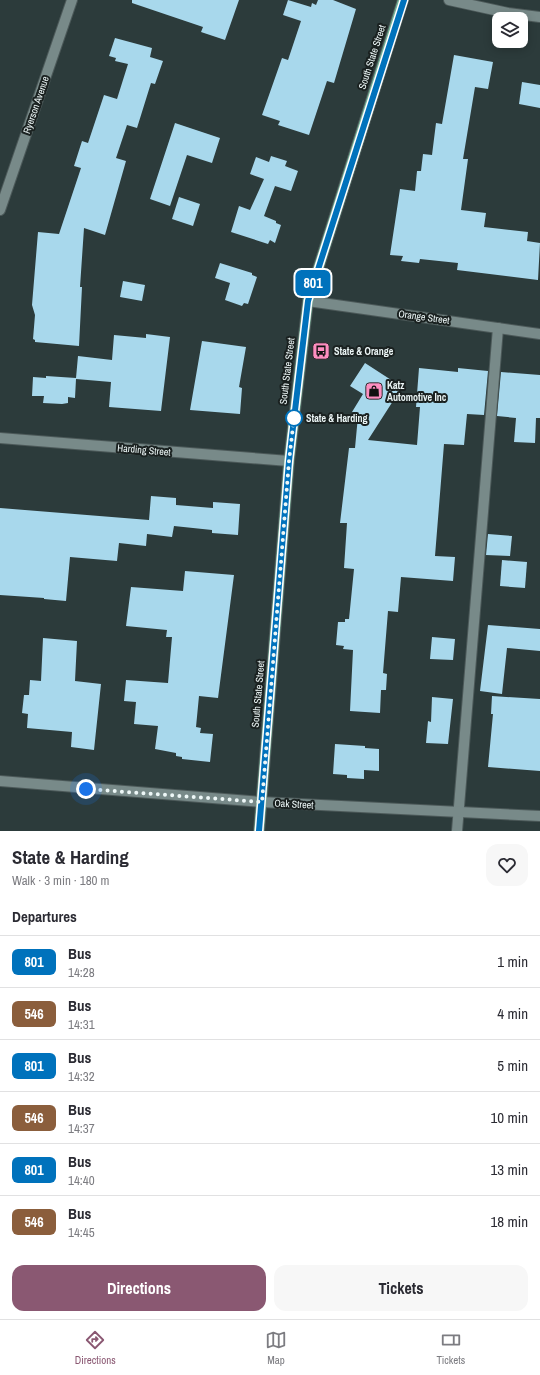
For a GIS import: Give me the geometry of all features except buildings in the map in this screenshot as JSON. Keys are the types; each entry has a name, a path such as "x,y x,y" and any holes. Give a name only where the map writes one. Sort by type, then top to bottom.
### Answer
{"main road":[{"name":"South State Street","path":"259,831 289,461 308,301 404,0"}],"street":[{"name":"Ryerson Avenue","path":"0,210 72,0"},
{"path":"448,0 508,13 540,17"},
{"name":"Orange Street","path":"308,301 540,334"},
{"path":"457,831 498,328"},
{"name":"Harding Street","path":"0,438 289,461"},
{"name":"Oak Street","path":"0,781 262,802 540,816"}],"bus line":[{"name":"801","path":"259,831 289,461 308,301 404,0"}],"place":[{"name":"State & Orange","path":"321,351"},
{"name":"Katz Automotive Inc","path":"374,391"},
{"name":"State & Harding","path":"294,418"}],"route":[{"path":"86,789 262,802 289,461 294,418"}]}
